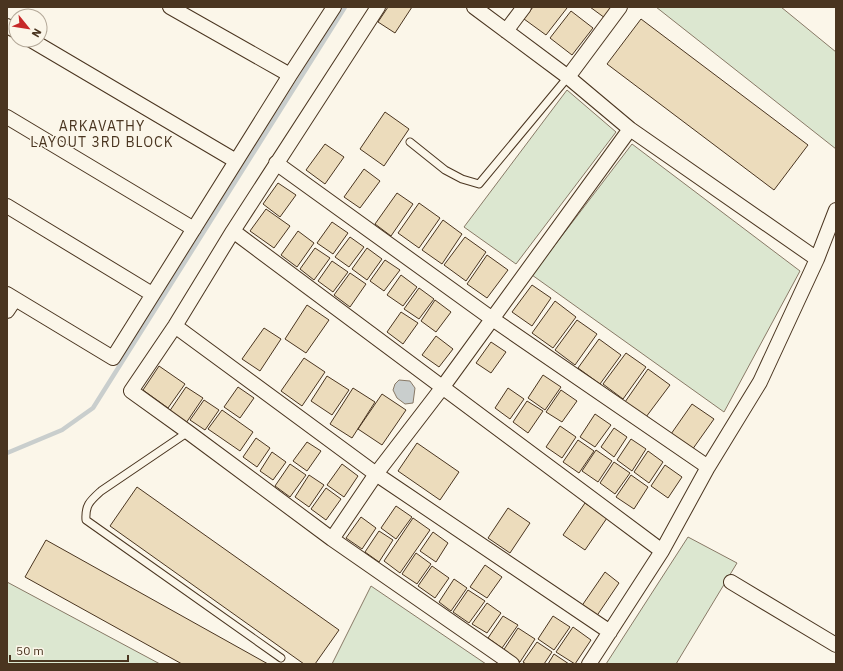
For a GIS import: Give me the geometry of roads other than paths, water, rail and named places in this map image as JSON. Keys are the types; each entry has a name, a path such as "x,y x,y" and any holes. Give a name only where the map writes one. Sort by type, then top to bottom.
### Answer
{"street":[{"path":"170,7 290,75"},
{"path":"7,311 11,296 112,358 334,7"},
{"path":"378,7 276,163 175,326 131,391 332,539 512,664"},
{"path":"474,7 568,77 630,129 817,259"},
{"path":"506,31 524,7"},
{"path":"568,77 620,7"},
{"path":"45,48 236,161"},
{"path":"7,117 194,229"},
{"path":"332,539 376,474 442,388 491,318 630,129"},
{"path":"276,163 491,318 708,466"},
{"path":"7,206 152,294"},
{"path":"590,664 662,551 708,466 760,382 817,259 836,210"},
{"path":"233,231 662,551"},
{"path":"175,326 376,474 610,632"},
{"path":"731,582 836,645"}],"lane":[{"path":"410,142 445,170 462,179 479,184 568,77"},
{"path":"188,432 91,500 85,510 86,520 281,658"}],"waterway":[{"path":"7,453 62,430 93,408 345,7"}],"district":[{"name":"ARKAVATHY LAYOUT 3RD BLOCK","path":"102,134"}]}
